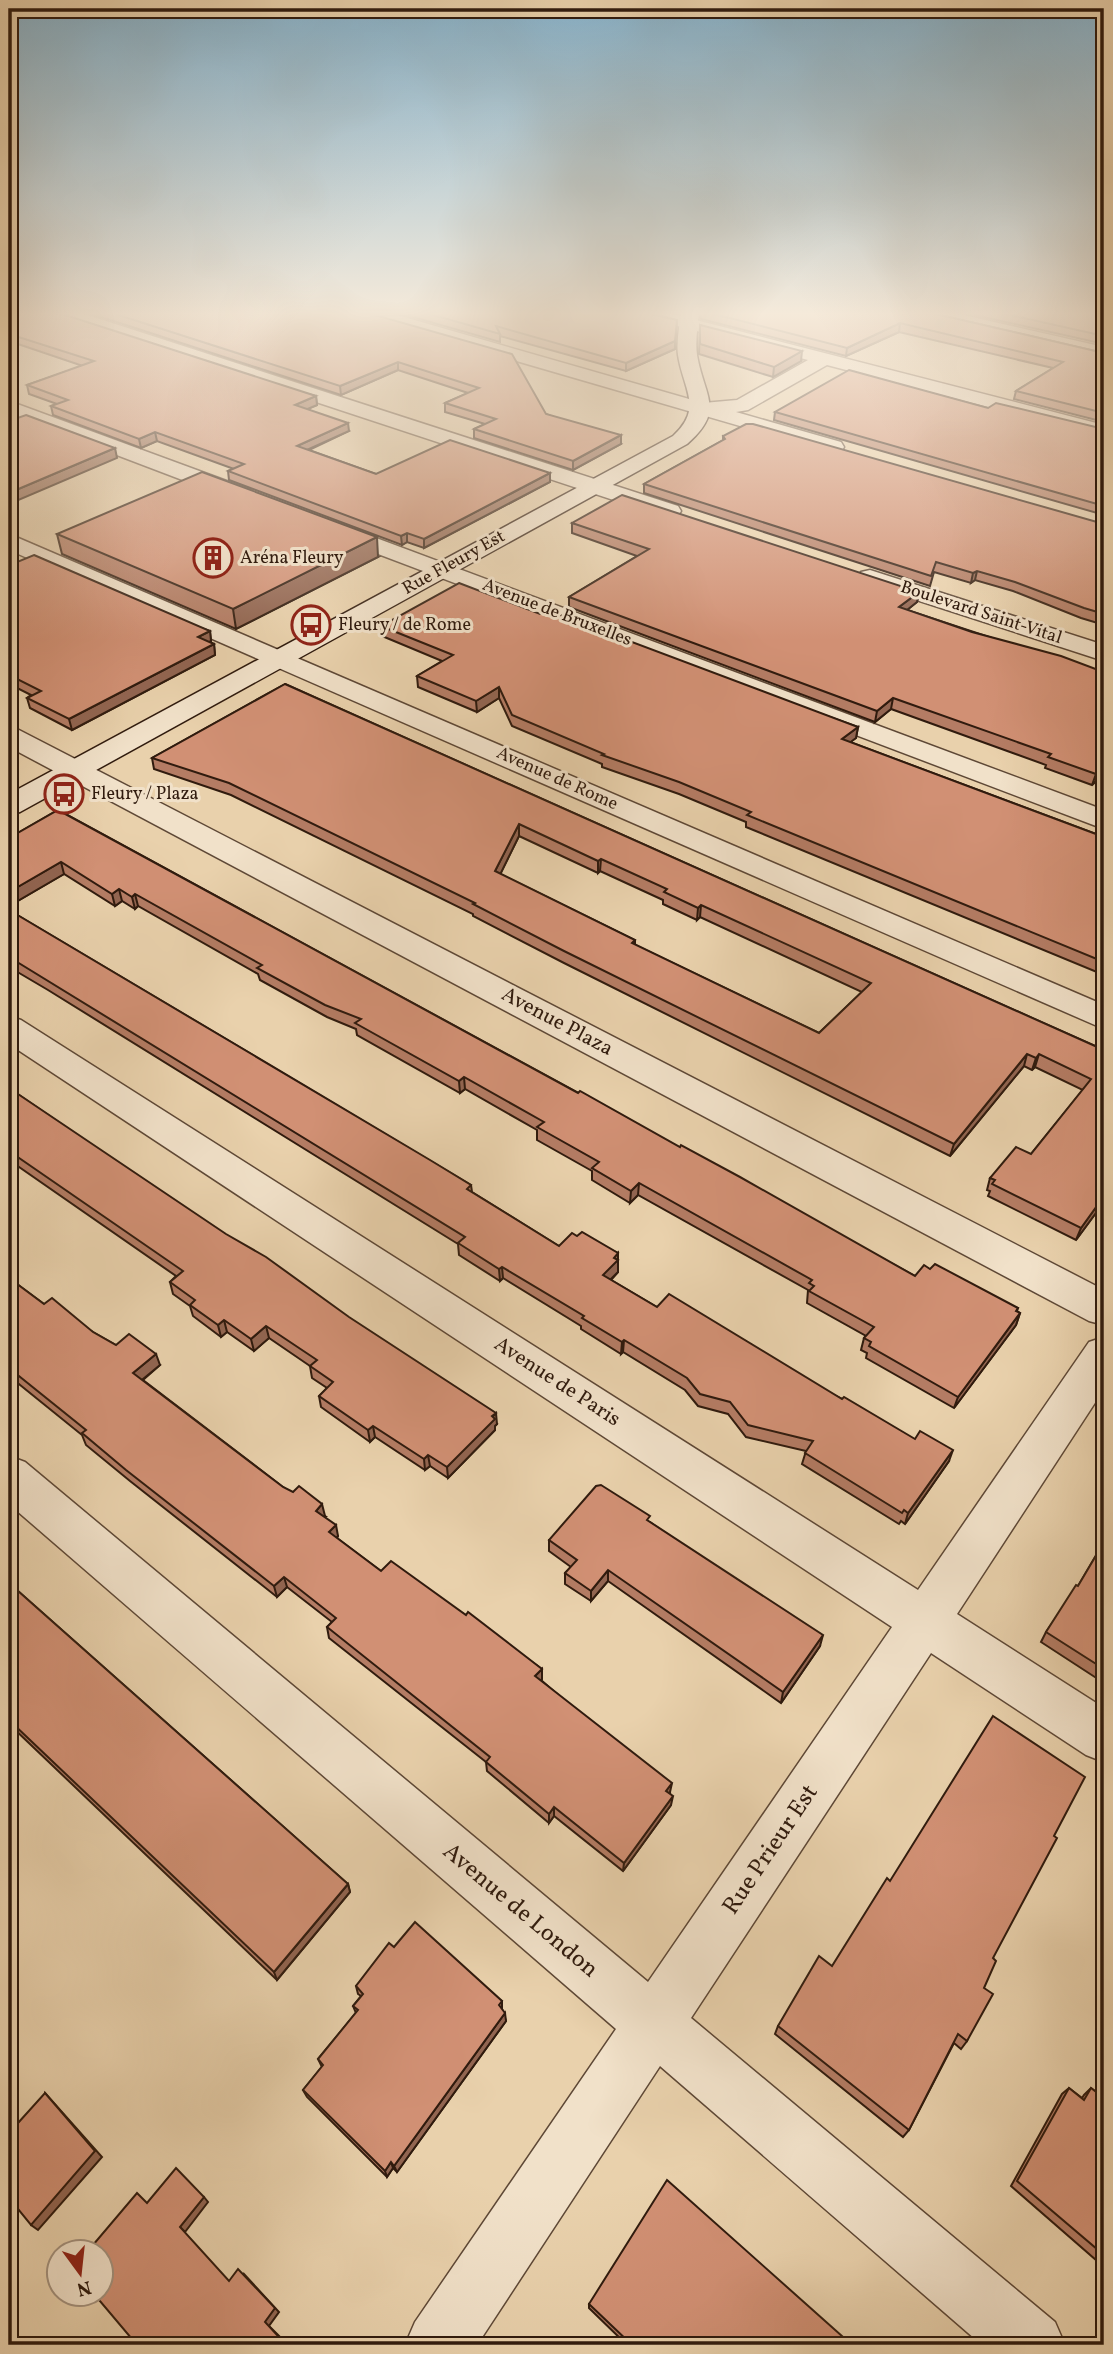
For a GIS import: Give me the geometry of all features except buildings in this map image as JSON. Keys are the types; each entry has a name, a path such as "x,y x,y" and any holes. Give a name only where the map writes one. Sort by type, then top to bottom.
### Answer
{"street":[{"path":"46,421 264,502"},
{"path":"393,421 687,517"},
{"name":"Rue Fleury Est","path":"9,806 595,487 688,434 697,421"},
{"path":"742,421 858,454"},
{"path":"1065,421 1104,431"},
{"name":"Avenue de Bruxelles","path":"302,517 1104,820"},
{"name":"Avenue de Rome","path":"9,541 1104,1018"},
{"name":"Boulevard Saint-Vital","path":"843,568 1104,653"},
{"name":"Avenue Plaza","path":"9,736 1104,1309"},
{"name":"Avenue de Paris","path":"9,1028 1104,1737"},
{"name":"Rue Prieur Est","path":"438,2345 1104,1354"},
{"name":"Avenue de London","path":"9,1476 1032,2345"}],"place":[{"name":"Aréna Fleury","path":"213,558"},
{"name":"Fleury / de Rome","path":"311,625"},
{"name":"Fleury / Plaza","path":"64,794"}]}
